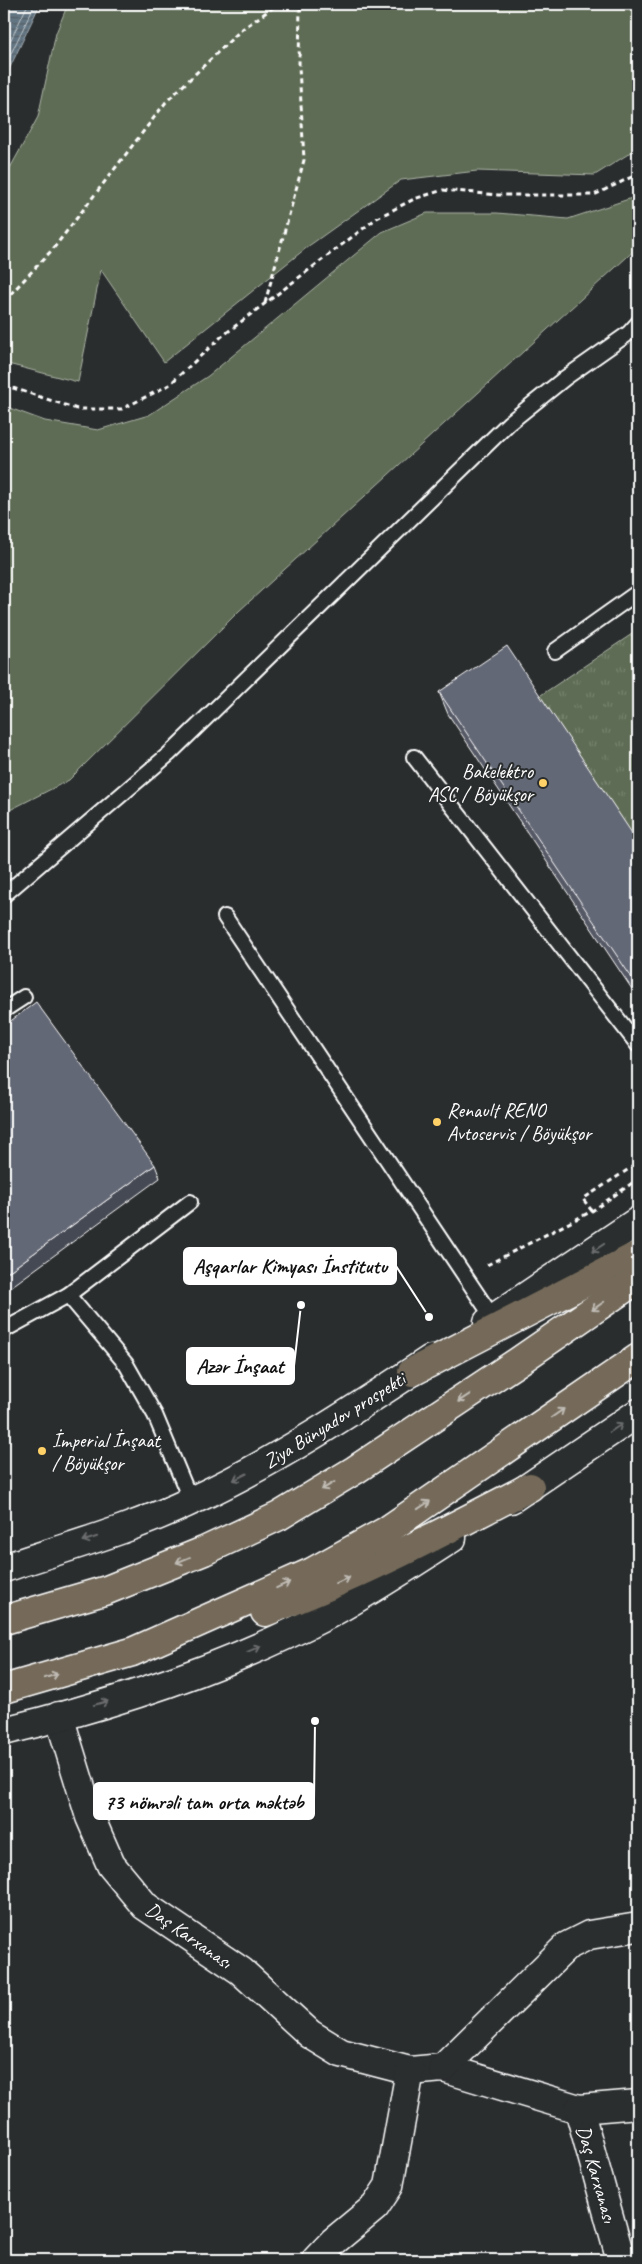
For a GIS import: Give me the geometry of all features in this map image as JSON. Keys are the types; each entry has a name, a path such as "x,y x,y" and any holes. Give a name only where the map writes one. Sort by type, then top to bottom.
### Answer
{"main road":[{"name":"Ziya Bünyadov prospekti","path":"4,1568 104,1535 191,1501 261,1466 312,1437 638,1221"},
{"path":"412,1372 638,1255"},
{"path":"4,1620 108,1590 204,1551 280,1516 355,1470 638,1279"},
{"path":"132,1652 312,1572 386,1531 638,1358"},
{"path":"4,1731 144,1691 219,1664 270,1643 330,1613 406,1568 638,1414"},
{"path":"4,1689 230,1625 310,1595 380,1564 530,1487"},
{"name":"Daş Karxanası","path":"59,1716 90,1817 111,1865 145,1906 241,1971 310,2034 341,2053 410,2071 443,2068 579,2109 621,2260"},
{"path":"443,2068 566,1946 589,1935 638,1927"},
{"path":"316,2260 334,2241 375,2207 389,2186 410,2071"},
{"path":"579,2109 638,2104"}],"lane":[{"path":"4,895 169,754 509,423 565,378 628,333 638,323"},
{"path":"555,651 638,592"},
{"path":"414,757 638,1045"},
{"path":"225,917 493,1318"},
{"path":"4,1010 24,997"},
{"path":"4,1330 68,1295 190,1202"},
{"path":"68,1295 126,1364 155,1415 191,1501"}],"path":[{"path":"4,302 53,249 166,102 241,30 278,4"},
{"path":"266,303 304,160 300,66 300,4"},
{"path":"4,385 77,409 122,409 169,384 221,337 377,218 414,199 443,190 498,195 594,195 638,174"},
{"path":"592,1211 584,1199 638,1163"},
{"path":"465,1276 592,1211 638,1179"}],"green space":[{"path":"68,4 638,4 638,148 595,175 477,171 401,180 310,245 164,362 101,270 78,382 4,363 4,179 38,117 56,33"},
{"path":"638,196 638,247 239,611 69,780 4,813 4,406 45,421 98,430 149,415 208,376 382,232 427,213 497,213 568,219"},
{"path":"638,630 638,852 535,699"}],"water":[{"path":"4,4 40,4 4,80"}],"building":[{"name":"Bakelektro ASC / Böyükşor","path":"507,646 638,842 638,987 439,692"},
{"path":"36,1002 155,1165 4,1275 4,1026"}],"place":[{"name":"Bakelektro ASC / Böyükşor","path":"543,783"},
{"name":"Renault RENO Avtoservis / Böyükşor","path":"437,1122"},
{"name":"Azər İnşaat","path":"301,1305"},
{"name":"Aşqarlar Kimyası İnstitutu","path":"429,1317"},
{"name":"İmperial İnşaat / Böyükşor","path":"42,1451"},
{"name":"73 nömrəli tam orta məktəb","path":"315,1721"}]}
